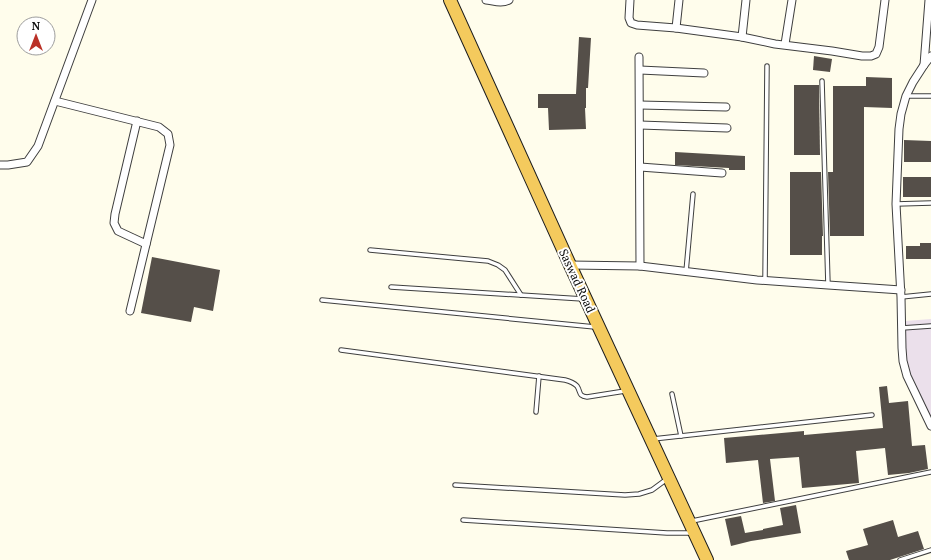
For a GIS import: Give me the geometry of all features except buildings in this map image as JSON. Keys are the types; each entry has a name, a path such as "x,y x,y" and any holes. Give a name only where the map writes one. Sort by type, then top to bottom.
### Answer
{"highway":[{"name":"Saswad Road","path":"450,0 570,265 707,560"}],"street":[{"path":"0,165 27,162 38,146 92,0"},
{"path":"486,0 502,2 509,0"},
{"path":"630,0 629,18 631,23 637,25 676,28 742,37 775,44 785,44 862,56 871,56 876,54 879,47 885,0"},
{"path":"676,28 679,0"},
{"path":"742,37 746,0"},
{"path":"785,44 792,0"},
{"path":"924,65 929,0"},
{"path":"931,56 912,82 901,114 896,204 901,294 902,348 905,370 931,426"},
{"path":"639,57 640,266"},
{"path":"640,70 704,73"},
{"path":"55,101 159,127 168,134 170,145 130,311"},
{"path":"640,105 726,107"},
{"path":"138,122 114,223 118,231 146,244"},
{"path":"640,125 727,128"},
{"path":"640,168 722,173"},
{"path":"570,265 640,266 901,294"}],"lane":[{"path":"765,280 767,66"},
{"path":"822,81 828,286"},
{"path":"906,96 931,96"},
{"path":"686,272 693,194"},
{"path":"896,204 931,203"},
{"path":"370,250 488,261 505,270 521,295"},
{"path":"391,287 586,299"},
{"path":"901,294 931,294"},
{"path":"322,300 599,328"},
{"path":"902,328 931,326"},
{"path":"341,350 566,380 577,386 583,397 628,391"},
{"path":"536,412 539,376"},
{"path":"672,394 681,436"},
{"path":"650,439 872,416"},
{"path":"689,522 931,472"},
{"path":"455,485 624,495 639,494 652,490 668,478"},
{"path":"463,520 694,533"},
{"path":"900,560 931,550"}],"shaded area":[{"path":"931,319 931,424 904,361 905,321"}]}
